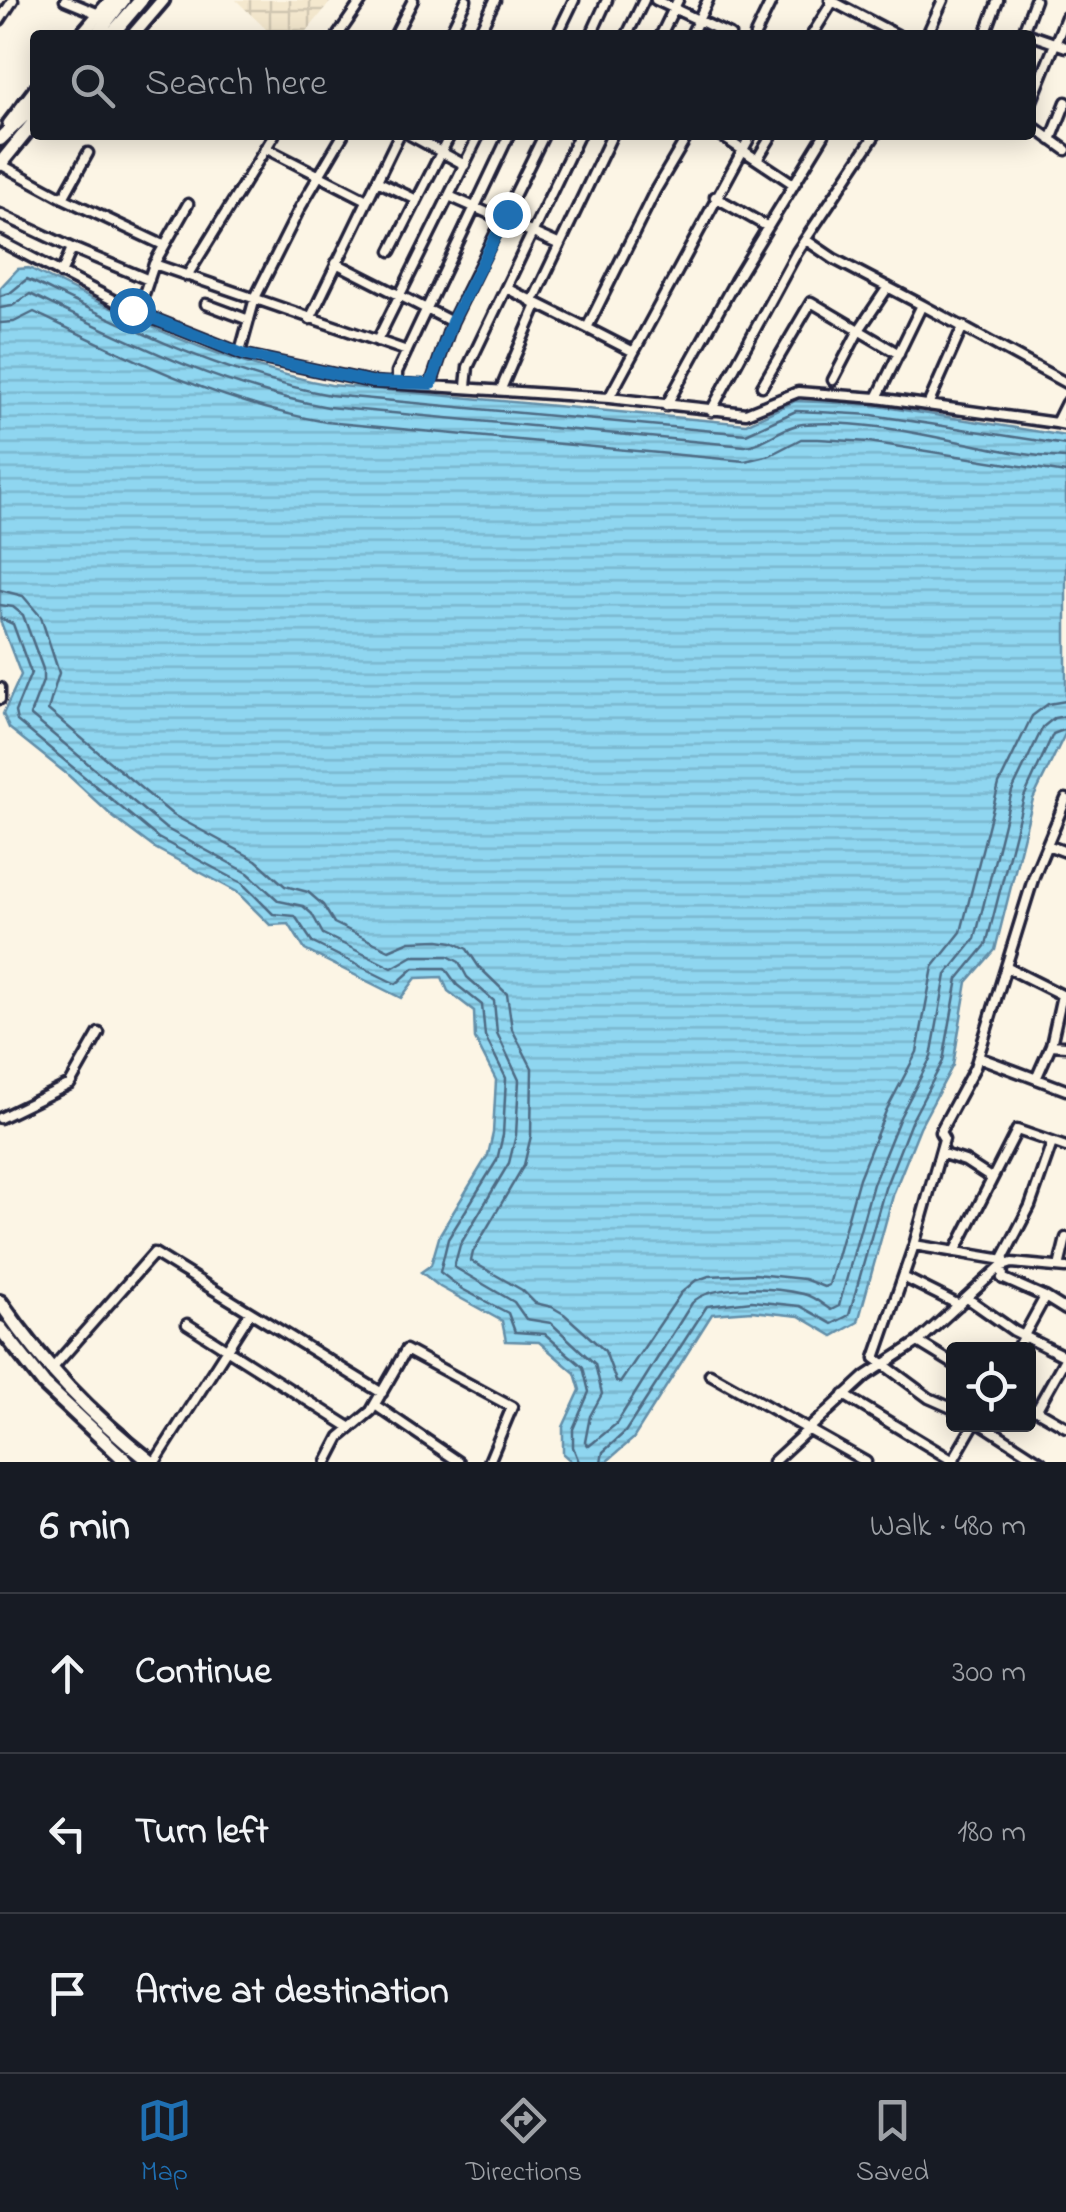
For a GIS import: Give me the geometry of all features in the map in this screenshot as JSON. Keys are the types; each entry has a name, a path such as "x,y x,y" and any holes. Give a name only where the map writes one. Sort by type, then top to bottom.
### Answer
{"highway":[{"path":"100,30 123,0"},
{"path":"115,30 140,0"},
{"path":"0,137 30,109"},
{"path":"0,164 30,128"},
{"path":"0,1302 50,1371 96,1418 153,1462"},
{"path":"0,1328 5,1347 126,1462"}],"main road":[{"path":"85,30 111,0"},
{"path":"137,30 164,0"},
{"path":"0,137 30,97"},
{"path":"17,143 30,135"}],"street":[{"path":"0,20 13,0"},
{"path":"65,0 99,14"},
{"path":"341,30 362,0"},
{"path":"398,30 413,0"},
{"path":"451,30 466,0"},
{"path":"480,30 495,0"},
{"path":"559,30 574,0"},
{"path":"593,30 608,0"},
{"path":"629,30 644,0"},
{"path":"656,0 676,4 719,30"},
{"path":"693,30 708,0"},
{"path":"757,30 772,0"},
{"path":"929,30 943,0"},
{"path":"987,30 998,0"},
{"path":"1028,30 1035,0"},
{"path":"815,30 831,1 879,30"},
{"path":"663,30 676,4"},
{"path":"1036,79 1066,17"},
{"path":"1036,37 1066,47"},
{"path":"1051,140 1066,102"},
{"path":"1036,129 1066,150"},
{"path":"187,276 271,140"},
{"path":"240,352 256,298 300,208 339,140"},
{"path":"310,319 396,140"},
{"path":"420,140 464,165"},
{"path":"391,251 448,140"},
{"path":"377,341 477,140"},
{"path":"397,382 397,372 508,140"},
{"path":"431,384 452,322 542,140"},
{"path":"466,386 468,367 577,140"},
{"path":"500,389 558,244 610,140"},
{"path":"586,328 685,140"},
{"path":"729,140 792,183"},
{"path":"609,398 747,140"},
{"path":"758,158 769,140"},
{"path":"666,406 792,183 821,140"},
{"path":"711,412 806,240 873,140"},
{"path":"266,148 368,200"},
{"path":"63,198 88,153"},
{"path":"0,164 163,244"},
{"path":"376,181 418,200"},
{"path":"449,196 558,244"},
{"path":"715,197 768,226"},
{"path":"138,312 163,244 188,204"},
{"path":"0,214 149,280"},
{"path":"806,240 834,260 1066,384"},
{"path":"0,241 138,312 240,352 372,382 466,386 746,413 798,392 928,404 1061,424 1066,403"},
{"path":"60,274 72,248"},
{"path":"336,263 452,322"},
{"path":"154,264 407,351"},
{"path":"833,380 859,330 888,287"},
{"path":"506,288 632,351"},
{"path":"762,386 811,302 898,354"},
{"path":"206,304 249,320"},
{"path":"878,398 922,304"},
{"path":"928,404 962,326"},
{"path":"0,688 0,700"},
{"path":"946,1405 929,1398 874,1358 914,1245 944,1139 940,1132 978,1057 1047,845 1062,820 1066,799"},
{"path":"1047,845 1066,852"},
{"path":"1006,967 1064,996 1051,1045 1036,1078"},
{"path":"0,1118 70,1084 99,1033"},
{"path":"1051,1045 1066,1046"},
{"path":"978,1057 1066,1090"},
{"path":"955,1252 1016,1130 1066,1147"},
{"path":"1000,1270 1030,1206 1052,1143"},
{"path":"940,1153 991,1178"},
{"path":"773,1462 844,1395 918,1342 1000,1270 1018,1263 1062,1267 1066,1238"},
{"path":"914,1245 955,1252 1000,1270 1066,1310"},
{"path":"50,1371 154,1253 382,1393"},
{"path":"902,1277 959,1306"},
{"path":"1021,1342 1045,1297"},
{"path":"967,1298 1024,1336 1066,1357 1036,1402"},
{"path":"153,1462 250,1312"},
{"path":"188,1324 351,1428"},
{"path":"918,1342 946,1359"},
{"path":"327,1462 340,1437 375,1405 406,1350 512,1407 489,1462"},
{"path":"710,1374 866,1462"},
{"path":"844,1395 953,1462 970,1432"},
{"path":"375,1405 459,1462"},
{"path":"1036,1409 1066,1427"},
{"path":"993,1432 1028,1458 1041,1462"}],"shaded area":[{"path":"236,0 332,0 308,30 267,30"}],"water":[{"path":"29,268 214,352 331,385 746,424 795,401 872,405 1066,436 1066,732 1033,799 995,950 967,982 953,1065 920,1127 894,1192 858,1322 833,1336 799,1316 752,1311 712,1314 633,1439 606,1462 572,1462 563,1454 563,1427 580,1390 575,1373 539,1342 506,1341 502,1321 421,1272 431,1265 440,1234 488,1155 493,1133 496,1080 475,1039 474,1011 448,991 442,977 416,978 401,998 305,950 289,924 270,925 237,892 153,847 9,728 3,714 21,675 0,620 0,288 18,269"}],"route":[{"path":"132,310 245,355 372,382 431,384 452,322 507,214"}]}
